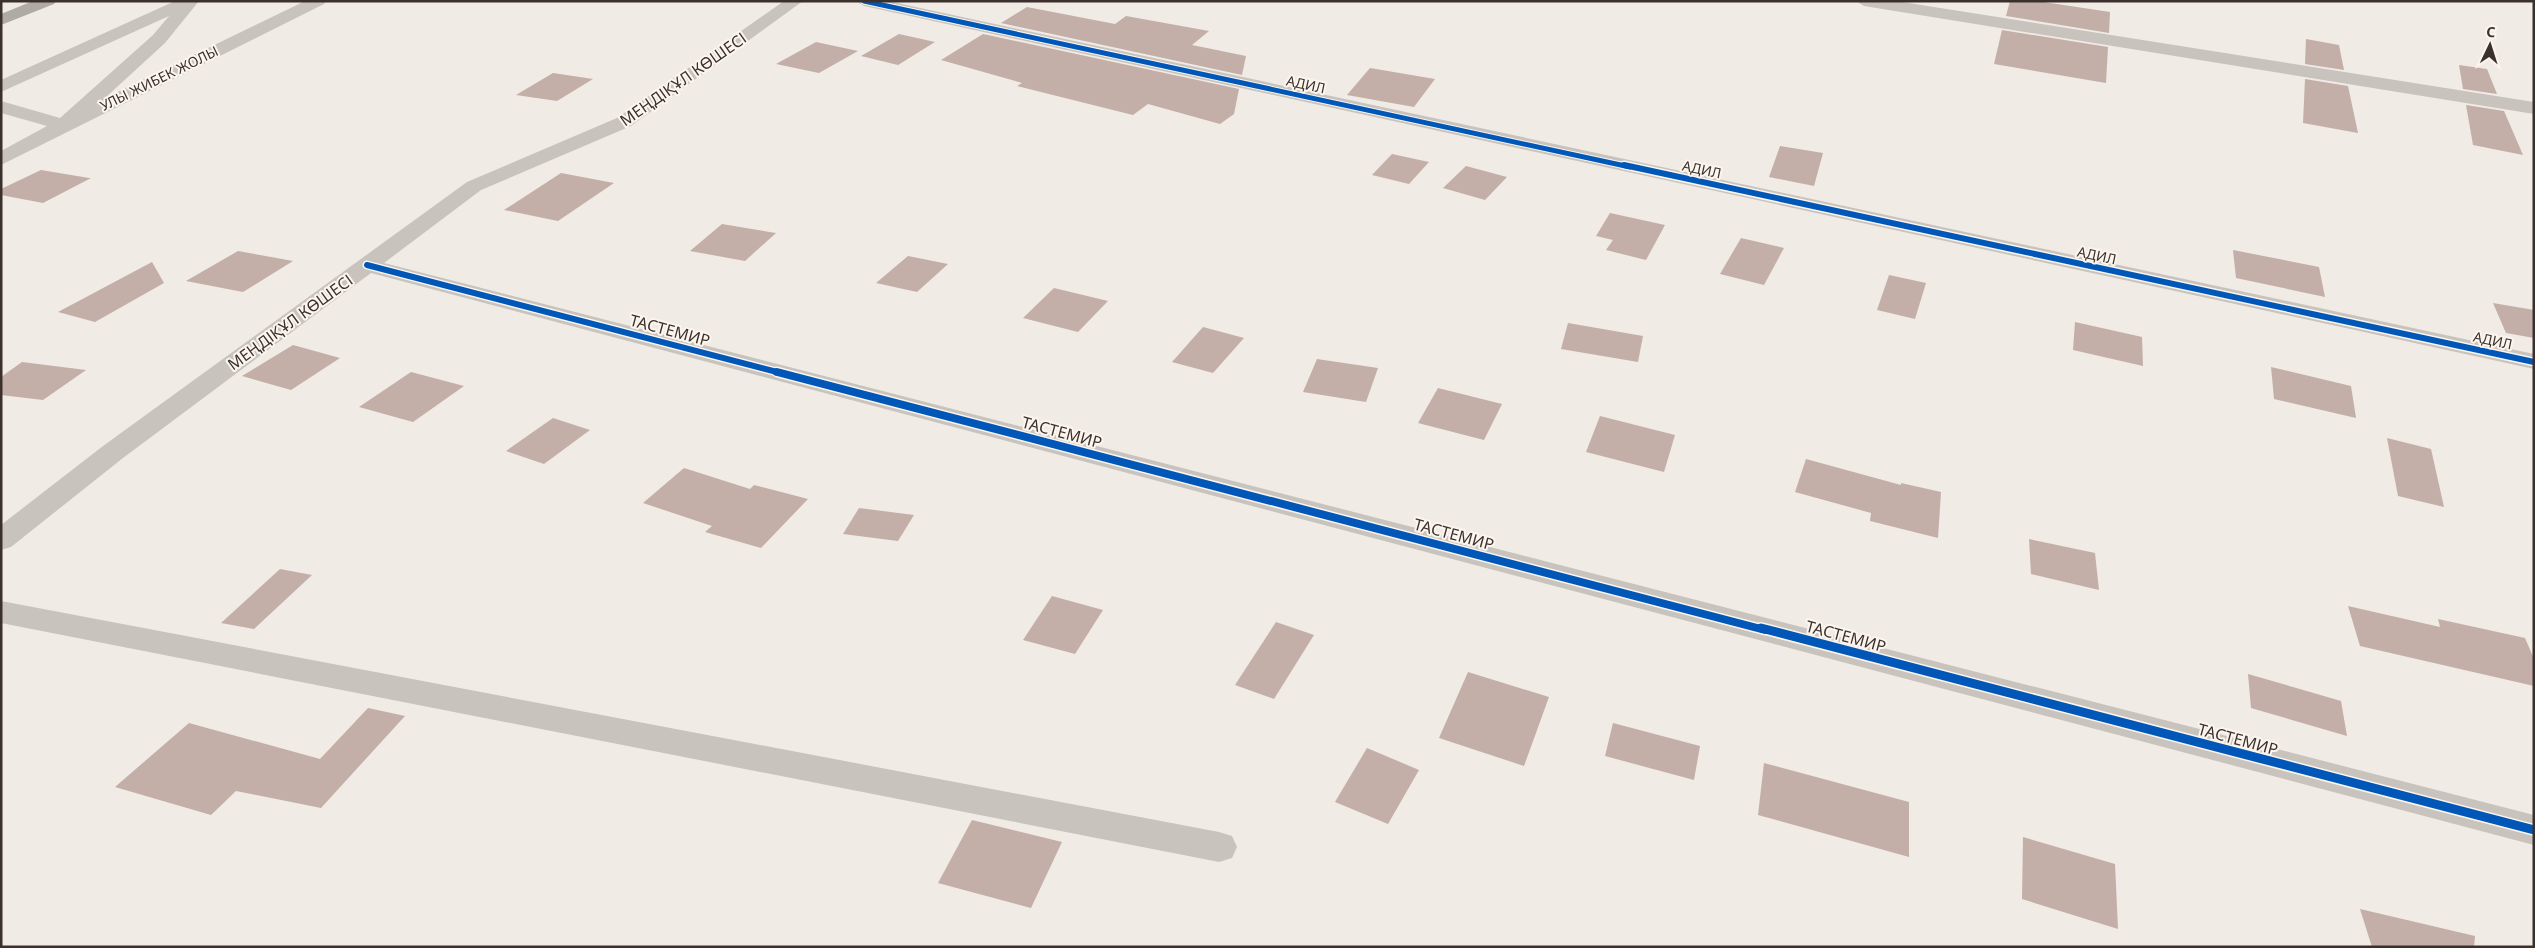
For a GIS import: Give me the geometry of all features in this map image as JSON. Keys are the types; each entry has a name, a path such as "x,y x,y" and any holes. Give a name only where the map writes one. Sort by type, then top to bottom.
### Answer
{"highway":[{"path":"1,20 48,1"}],"street":[{"path":"1,87 190,1"},
{"path":"1,107 64,124 159,39 190,1"},
{"name":"УЛЫ ЖИБЕК ЖОЛЫ","path":"1,159 64,124 318,1"},
{"name":"МЕҢДІҚҰЛ КӨШЕСІ","path":"1,540 113,452 474,186 624,122 795,1"},
{"name":"АДИЛ","path":"864,1 2534,362"},
{"path":"1864,1 2534,108"},
{"name":"ТАСТЕМИР","path":"367,265 2534,830"},
{"path":"1,612 1219,847"}],"building":[{"path":"2010,1 2037,1 2110,12 2109,33 2006,16"},
{"path":"1027,7 1115,24 1126,16 1209,31 1192,45 1246,56 1242,75 1001,23"},
{"path":"2002,30 2108,47 2106,83 1994,64"},
{"path":"899,34 935,42 898,65 861,56"},
{"path":"983,34 1239,89 1234,114 1220,124 1148,104 1133,115 1017,86 1022,83 941,60"},
{"path":"2306,39 2339,45 2344,70 2305,64"},
{"path":"816,42 858,51 819,73 776,64"},
{"path":"2459,65 2487,69 2497,94 2463,89"},
{"path":"1370,68 1435,79 1414,107 1347,95"},
{"path":"553,73 593,79 557,101 516,95"},
{"path":"2305,79 2348,86 2358,133 2303,123"},
{"path":"2466,105 2504,111 2523,155 2473,145"},
{"path":"1780,146 1823,153 1814,186 1769,177"},
{"path":"1392,154 1429,162 1409,184 1372,175"},
{"path":"1466,166 1507,177 1485,200 1443,188"},
{"path":"41,170 91,178 43,203 1,195 1,189"},
{"path":"561,173 614,183 558,221 504,210"},
{"path":"1610,213 1665,225 1646,260 1606,250 1613,240 1596,236"},
{"path":"722,224 776,233 745,261 690,251"},
{"path":"1741,238 1784,248 1764,285 1720,274"},
{"path":"2233,250 2319,267 2325,297 2236,278"},
{"path":"238,251 293,261 243,292 186,281"},
{"path":"908,256 948,264 917,292 876,283"},
{"path":"152,262 164,283 95,322 58,312"},
{"path":"1889,275 1926,283 1915,319 1877,310"},
{"path":"1054,288 1108,301 1078,332 1023,318"},
{"path":"2493,303 2534,310 2534,338 2506,333"},
{"path":"2075,322 2142,337 2143,366 2073,350"},
{"path":"1568,323 1643,336 1638,362 1561,349"},
{"path":"1203,327 1244,338 1213,373 1172,362"},
{"path":"293,345 340,358 291,390 242,376"},
{"path":"1317,359 1378,368 1366,402 1303,392"},
{"path":"22,362 86,370 43,400 1,395 1,377"},
{"path":"2271,367 2351,386 2356,418 2274,399"},
{"path":"411,372 464,386 413,422 359,407"},
{"path":"1438,388 1502,404 1484,440 1418,423"},
{"path":"1600,416 1675,435 1664,472 1586,452"},
{"path":"553,418 590,430 544,464 506,451"},
{"path":"2387,438 2431,449 2444,507 2398,496"},
{"path":"1806,459 1901,485 1901,483 1941,492 1938,538 1870,521 1871,513 1795,492"},
{"path":"684,468 750,489 754,485 808,499 761,548 705,532 712,526 643,503"},
{"path":"859,508 914,515 898,541 843,534"},
{"path":"2029,539 2095,553 2099,590 2031,574"},
{"path":"280,569 312,575 254,629 221,623"},
{"path":"1052,596 1103,610 1075,654 1023,640"},
{"path":"2348,606 2440,627 2438,619 2525,638 2534,659 2534,686 2360,646"},
{"path":"1276,622 1314,635 1274,699 1235,685"},
{"path":"1468,672 1549,697 1524,766 1439,738"},
{"path":"2248,674 2341,701 2347,736 2251,708"},
{"path":"368,708 405,716 321,808 236,791 211,815 115,787 189,723 320,759"},
{"path":"1613,723 1700,746 1694,780 1605,756"},
{"path":"1367,748 1419,770 1388,824 1335,802"},
{"path":"1764,763 1909,802 1909,857 1758,815"},
{"path":"972,820 1062,842 1031,908 938,883"},
{"path":"2023,837 2115,864 2118,929 2022,899"},
{"path":"2360,909 2475,936 2474,947 2372,947"}],"cycle path":[{"path":"864,1 2534,362"},
{"path":"367,265 2534,830"}]}
